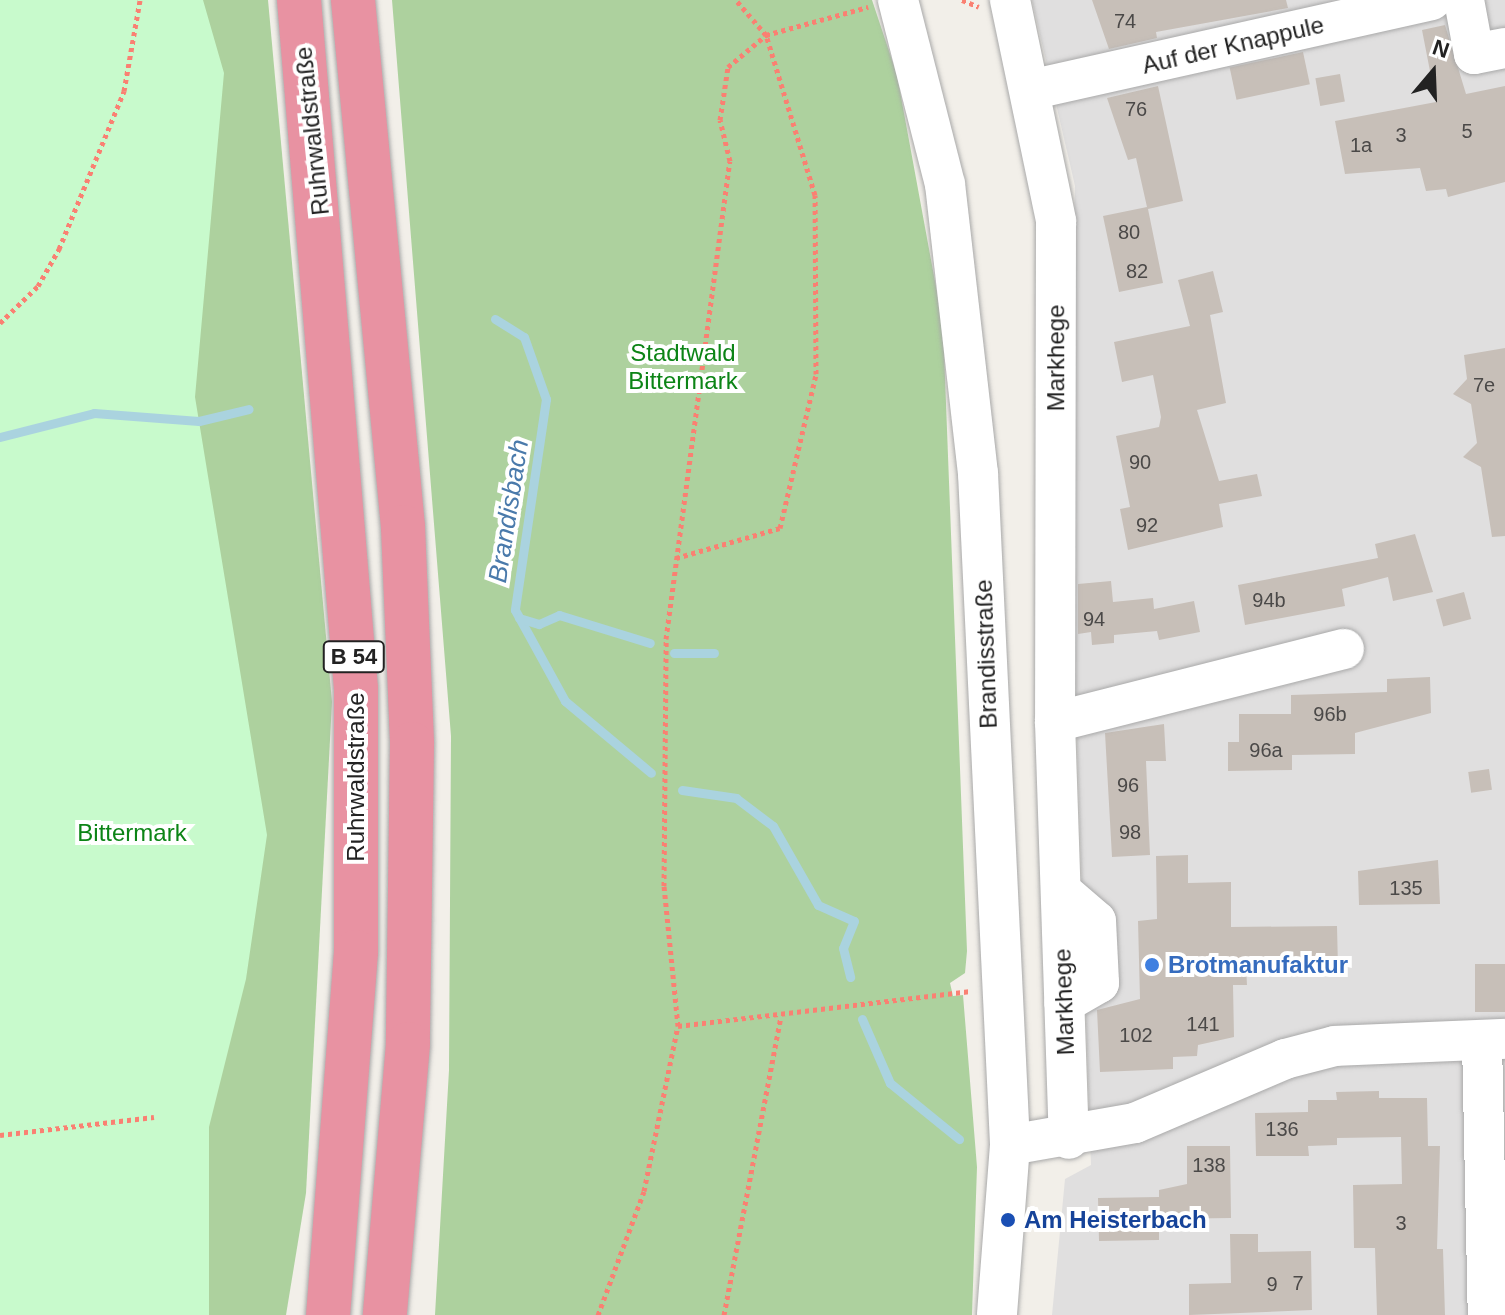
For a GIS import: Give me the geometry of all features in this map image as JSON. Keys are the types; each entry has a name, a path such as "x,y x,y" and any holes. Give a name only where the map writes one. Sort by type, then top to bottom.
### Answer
{"highway":[{"name":"Ruhrwaldstraße","path":"299,0 356,689 355,966 328,1315"},
{"name":"B 54","path":"353,0 401,511 412,744 408,1044 385,1315"}],"street":[{"name":"Markhege","path":"1010,0 1034,89 1056,221 1055,722 1069,1139"},
{"name":"Auf der Knappule","path":"1034,89 1431,0"},
{"path":"1464,0 1474,54 1505,48"},
{"name":"Brandisstraße","path":"884,3 945,184 969,346 1010,1145 997,1315"},
{"path":"1055,722 1344,649"},
{"path":"1010,1145 1069,1139 1135,1123 1285,1059 1335,1046 1494,1039 1488,1315"}],"path":[{"path":"0,323 38,286 59,249 124,91 140,0"},
{"path":"676,558 780,528 816,374 815,195 766,35 736,0"},
{"path":"598,1315 644,1191 678,1026 664,886 663,720 676,558 730,161 720,120 728,67 766,35 884,3"},
{"path":"678,1026 781,1017 933,993 977,991 978,1004"},
{"path":"724,1315 781,1017"},
{"path":"0,1135 154,1117"}],"shaded area":[{"path":"1032,0 1505,0 1505,1315 1052,1315 1065,1179 1091,1165 1068,465 1075,186"}],"green space":[{"name":"Bittermark","path":"0,0 268,0 332,702 306,1193 286,1315 0,1315"},
{"name":"Bittermark","path":"0,0 203,0 224,73 195,397 267,835 246,979 209,1127 209,1315 0,1315"},
{"name":"Stadtwald Bittermark","path":"392,0 872,0 897,75 943,325 967,951 965,973 950,983 953,996 963,995 977,1167 972,1315 435,1315 449,1070 451,736"}],"building":[{"path":"1092,0 1286,0 1288,8 1156,32 1157,38 1109,49"},
{"path":"1445,25 1466,94 1505,86 1505,182 1448,197 1446,189 1426,191 1420,168 1345,174 1335,121 1436,102 1422,30"},
{"path":"1303,52 1310,84 1237,100 1230,68"},
{"path":"1340,74 1345,102 1320,106 1315,78"},
{"path":"1158,86 1183,201 1148,209 1163,283 1119,292 1103,216 1147,207 1136,158 1128,160 1107,98"},
{"path":"1213,271 1223,312 1210,315 1226,403 1197,410 1219,481 1257,474 1262,496 1219,504 1223,527 1128,550 1120,509 1130,507 1116,436 1159,427 1161,417 1153,375 1122,382 1114,342 1190,326 1178,280"},
{"path":"1505,348 1505,536 1492,537 1481,467 1463,457 1477,443 1471,404 1453,394 1467,379 1464,355"},
{"path":"1415,534 1433,592 1393,601 1388,577 1342,589 1345,606 1245,625 1238,585 1378,558 1375,544"},
{"path":"1111,581 1113,602 1153,598 1154,609 1194,601 1200,632 1159,640 1157,631 1114,635 1114,643 1092,645 1091,632 1078,634 1078,584"},
{"path":"1464,592 1471,619 1443,627 1436,600"},
{"path":"1430,677 1431,713 1355,733 1355,754 1292,755 1292,770 1228,771 1228,742 1239,742 1239,714 1291,714 1291,695 1387,692 1387,679"},
{"path":"1164,724 1166,761 1146,761 1150,855 1112,857 1105,733"},
{"path":"1489,769 1492,790 1471,793 1468,772"},
{"path":"1188,855 1188,883 1231,882 1231,927 1337,926 1338,968 1246,967 1247,985 1233,985 1234,1037 1198,1045 1197,1056 1173,1057 1173,1069 1100,1072 1097,1010 1140,999 1138,921 1157,919 1156,856"},
{"path":"1438,860 1440,904 1359,905 1358,871"},
{"path":"1475,964 1505,964 1505,1012 1475,1012"},
{"path":"1379,1091 1379,1098 1427,1098 1428,1146 1440,1146 1437,1249 1443,1249 1445,1315 1377,1315 1375,1248 1354,1248 1353,1185 1402,1184 1401,1137 1337,1138 1337,1145 1308,1146 1309,1156 1256,1156 1255,1113 1308,1112 1308,1100 1337,1100 1336,1092"},
{"path":"1187,1146 1230,1146 1231,1218 1159,1219 1159,1240 1099,1241 1098,1198 1159,1197 1159,1190 1187,1184"},
{"path":"1230,1234 1258,1234 1258,1252 1311,1251 1312,1310 1189,1315 1189,1284 1231,1283"}],"waterway":[{"name":"Brandisbach","path":"495,319 524,337 546,399 515,610 565,701 651,773"},
{"name":"Brandisbach","path":"0,437 94,413 199,421 249,409"},
{"path":"519,618 539,624 559,615 650,643"},
{"path":"674,653 714,653"},
{"path":"682,790 736,798 773,826 818,905 854,921 843,948 850,977"},
{"path":"862,1019 890,1083 959,1139"}],"place":[{"name":"Brotmanufaktur","path":"1152,965"},
{"name":"Am Heisterbach","path":"1008,1220"}]}
